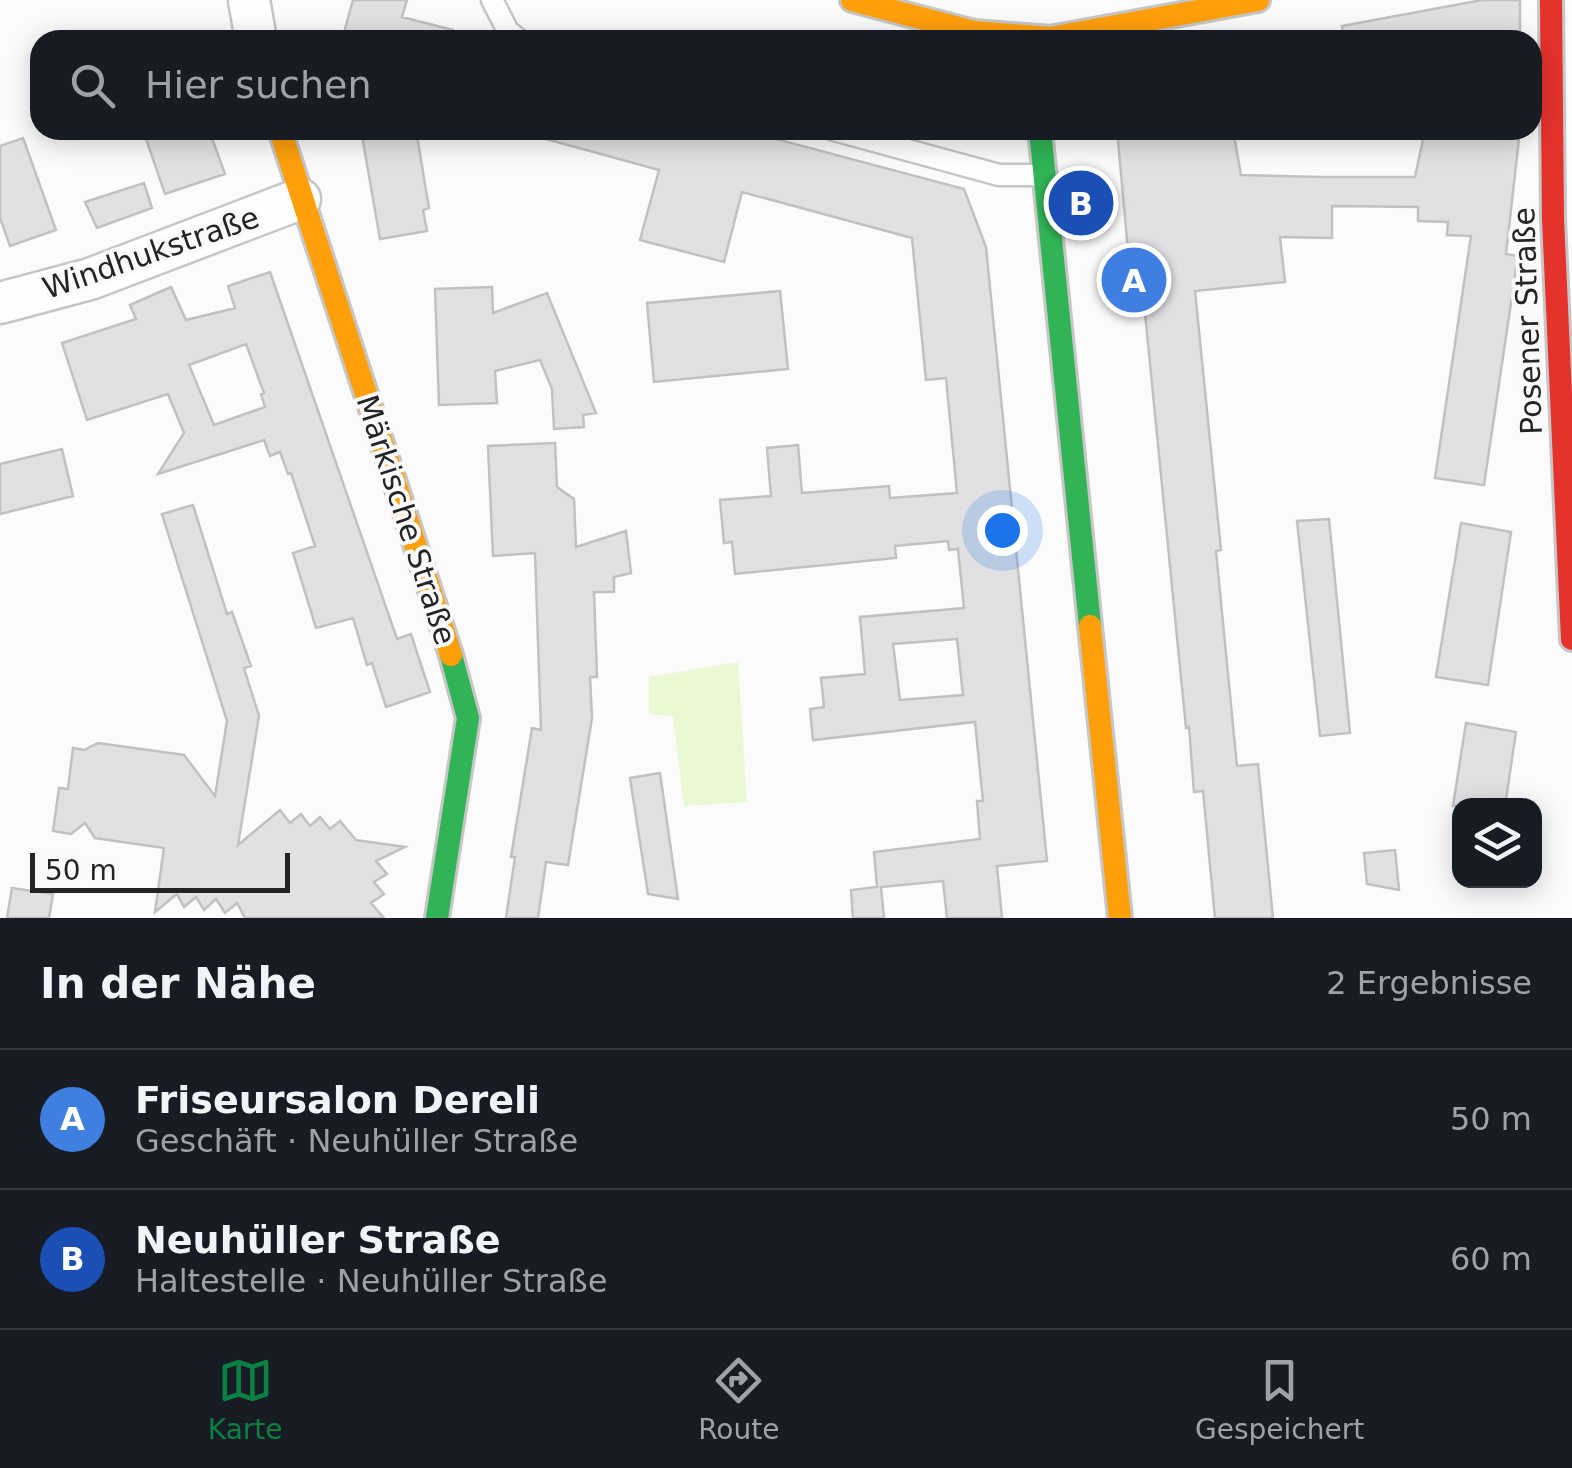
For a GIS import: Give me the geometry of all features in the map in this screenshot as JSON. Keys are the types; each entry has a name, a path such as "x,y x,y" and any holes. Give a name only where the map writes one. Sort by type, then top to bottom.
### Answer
{"street":[{"path":"249,0 254,30"},
{"path":"852,0 960,30"},
{"path":"1094,30 1258,0"},
{"name":"Posener Straße","path":"1551,0 1553,219 1572,639"},
{"name":"Märkische Straße","path":"283,140 466,702 468,718 437,918"},
{"path":"1041,140 1120,918"},
{"name":"Windhukstraße","path":"0,303 90,279 300,199"}],"lane":[{"path":"492,0 507,30"},
{"path":"871,140 999,175 1044,175"}],"green space":[{"path":"738,662 747,802 684,806 673,716 649,714 649,677"}],"building":[{"path":"353,0 407,0 402,17 453,30 345,30"},
{"path":"1482,0 1520,0 1520,30 1342,30 1342,26"},
{"path":"23,138 56,230 10,246 0,218 0,146"},
{"path":"146,140 213,140 225,174 165,194"},
{"path":"363,140 418,140 429,208 423,210 427,231 380,239"},
{"path":"550,140 780,140 964,189 986,247 1047,861 997,866 1002,918 947,918 943,881 881,887 884,918 853,918 851,890 877,887 874,852 980,839 977,801 983,801 975,722 813,740 810,709 824,707 821,678 865,674 860,617 964,608 958,549 949,550 948,541 895,546 896,558 735,574 732,542 724,543 720,500 771,496 767,448 798,445 802,493 889,486 890,498 957,493 946,378 926,380 912,238 742,192 724,262 640,240 659,170","holes":["957,639 963,695 900,700 893,644"]},
{"path":"1118,140 1235,140 1241,175 1415,177 1423,140 1519,140 1506,254 1518,256 1484,485 1435,478 1471,236 1447,235 1448,222 1418,221 1418,207 1332,206 1332,238 1280,237 1285,282 1195,291 1221,550 1216,551 1237,766 1258,764 1273,918 1215,918 1203,791 1194,792 1189,727 1186,728 1143,293 1132,294"},
{"path":"144,183 152,208 97,228 85,202"},
{"path":"270,272 397,639 411,634 430,692 386,707 372,663 367,665 353,618 316,628 293,553 315,546 280,452 270,456 264,440 158,474 184,433 168,394 87,420 62,343 136,319 130,305 171,287 186,320 235,308 228,286","holes":["246,344 264,393 261,394 265,407 214,425 189,365"]},
{"path":"492,287 493,313 547,293 596,413 583,415 584,427 554,429 552,389 540,360 495,371 497,403 439,405 435,289"},
{"path":"780,291 788,369 654,382 647,303"},
{"path":"555,443 557,487 574,499 576,547 626,531 631,573 614,577 614,592 594,592 597,677 590,677 592,718 568,865 546,862 538,918 506,918 515,857 511,857 532,728 541,730 535,553 493,556 488,446"},
{"path":"62,449 73,496 0,514 0,464"},
{"path":"193,505 227,614 232,612 251,666 244,668 259,716 238,845 280,810 290,823 301,814 310,826 320,817 330,829 340,821 356,840 405,847 376,861 387,874 374,882 384,894 371,903 384,918 245,918 237,903 225,913 216,899 204,910 196,897 184,907 177,894 155,912 164,848 95,838 85,823 71,834 53,831 59,788 68,789 73,748 84,750 98,743 184,755 215,796 227,721 162,514"},
{"path":"1329,519 1350,733 1320,736 1297,521"},
{"path":"1461,523 1511,532 1488,685 1436,677"},
{"path":"1466,723 1516,732 1506,798 1454,798"},
{"path":"660,773 678,899 648,894 630,778"},
{"path":"1395,850 1399,890 1367,884 1364,853"},
{"path":"12,888 53,894 49,918 7,918"}],"traffic: fast":[{"path":"1041,140 1090,626"},
{"path":"437,918 468,718 451,655"}],"traffic: slow":[{"path":"852,0 966,30"},
{"path":"1094,30 1258,0"},
{"path":"283,140 451,655"},
{"path":"1090,626 1120,918"}],"traffic: jam":[{"path":"1551,0 1553,219 1572,639"}],"place":[{"name":"Neuhüller Straße","path":"1081,203"},
{"name":"Friseursalon Dereli","path":"1134,280"}]}
